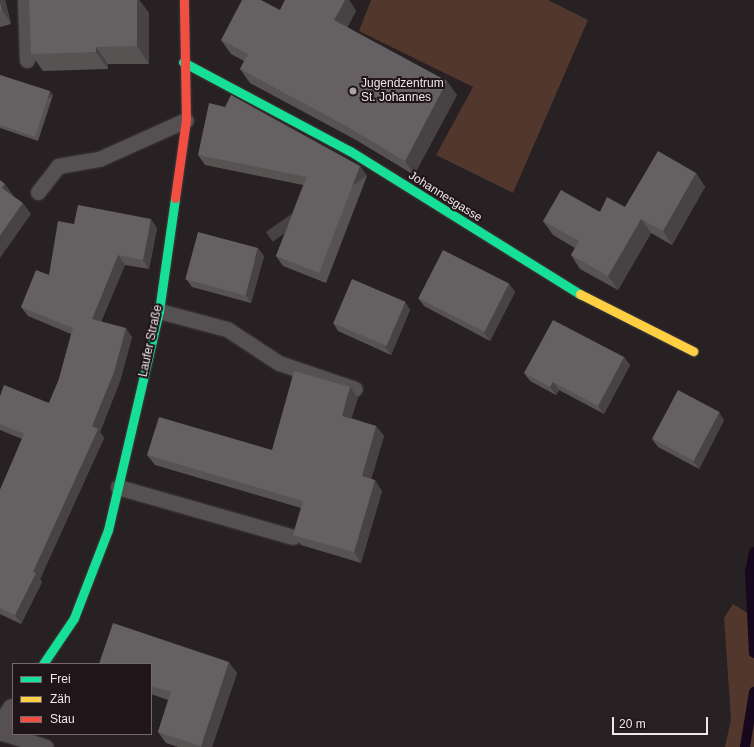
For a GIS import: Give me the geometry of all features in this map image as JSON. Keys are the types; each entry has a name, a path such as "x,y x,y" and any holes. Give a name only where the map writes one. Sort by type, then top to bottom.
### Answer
{"street":[{"name":"Laufer Straße","path":"44,663 74,618 108,530 159,311 186,120 184,0"},
{"name":"Johannesgasse","path":"184,62 350,151 562,285 693,351"},
{"path":"0,731 12,712"}],"lane":[{"path":"25,0 26,60"},
{"path":"38,192 58,166 98,158 186,120"},
{"path":"159,311 227,328 279,363 355,389"},
{"path":"118,487 293,537"},
{"path":"0,731 46,747"}],"shaded area":[{"path":"371,0 548,0 588,20 513,193 436,155 473,87 359,31"},
{"path":"733,604 754,617 754,747 725,747 731,719 724,618"}],"building":[{"path":"29,0 137,0 137,46 96,47 96,52 31,54"},
{"name":"Jugendzentrum St. Johannes","path":"242,0 261,0 280,10 285,0 345,0 334,20 447,81 405,161 346,126 240,69 248,54 221,40"},
{"path":"0,75 50,91 35,137 0,125"},
{"path":"231,95 360,166 319,273 276,256 307,177 198,155 209,103 225,107"},
{"path":"658,151 696,173 663,231 641,219 608,276 571,255 579,241 543,221 561,190 600,212 607,197 625,207"},
{"path":"0,180 5,184 2,188 23,203 0,236"},
{"path":"78,205 151,219 143,260 118,255 92,319 126,328 114,372 92,426 98,429 33,572 36,573 15,615 0,608 0,490 24,434 0,424 0,396 4,385 49,403 59,379 73,328 21,307 36,270 49,275 58,221 74,224"},
{"path":"198,232 258,248 245,295 185,279"},
{"path":"443,250 509,284 484,332 418,298"},
{"path":"352,279 405,302 387,346 333,323"},
{"path":"553,320 624,357 598,406 553,382 550,387 524,373"},
{"path":"294,371 350,387 342,416 376,426 362,476 375,480 354,552 293,535 303,501 147,455 159,417 272,450"},
{"path":"678,390 719,412 694,461 652,439"},
{"path":"113,623 229,662 201,746 158,732 171,692 152,686 152,663 99,663"}],"waterway":[{"path":"754,552 750,572 754,653"},
{"path":"745,747 754,692"}],"traffic: fast":[{"path":"183,62 350,151 580,294"},
{"path":"44,663 74,618 108,530 159,311 175,198"}],"traffic: slow":[{"path":"580,294 693,351"}],"traffic: jam":[{"path":"175,198 186,120 184,0"}],"place":[{"name":"Jugendzentrum St. Johannes","path":"353,91"}]}
